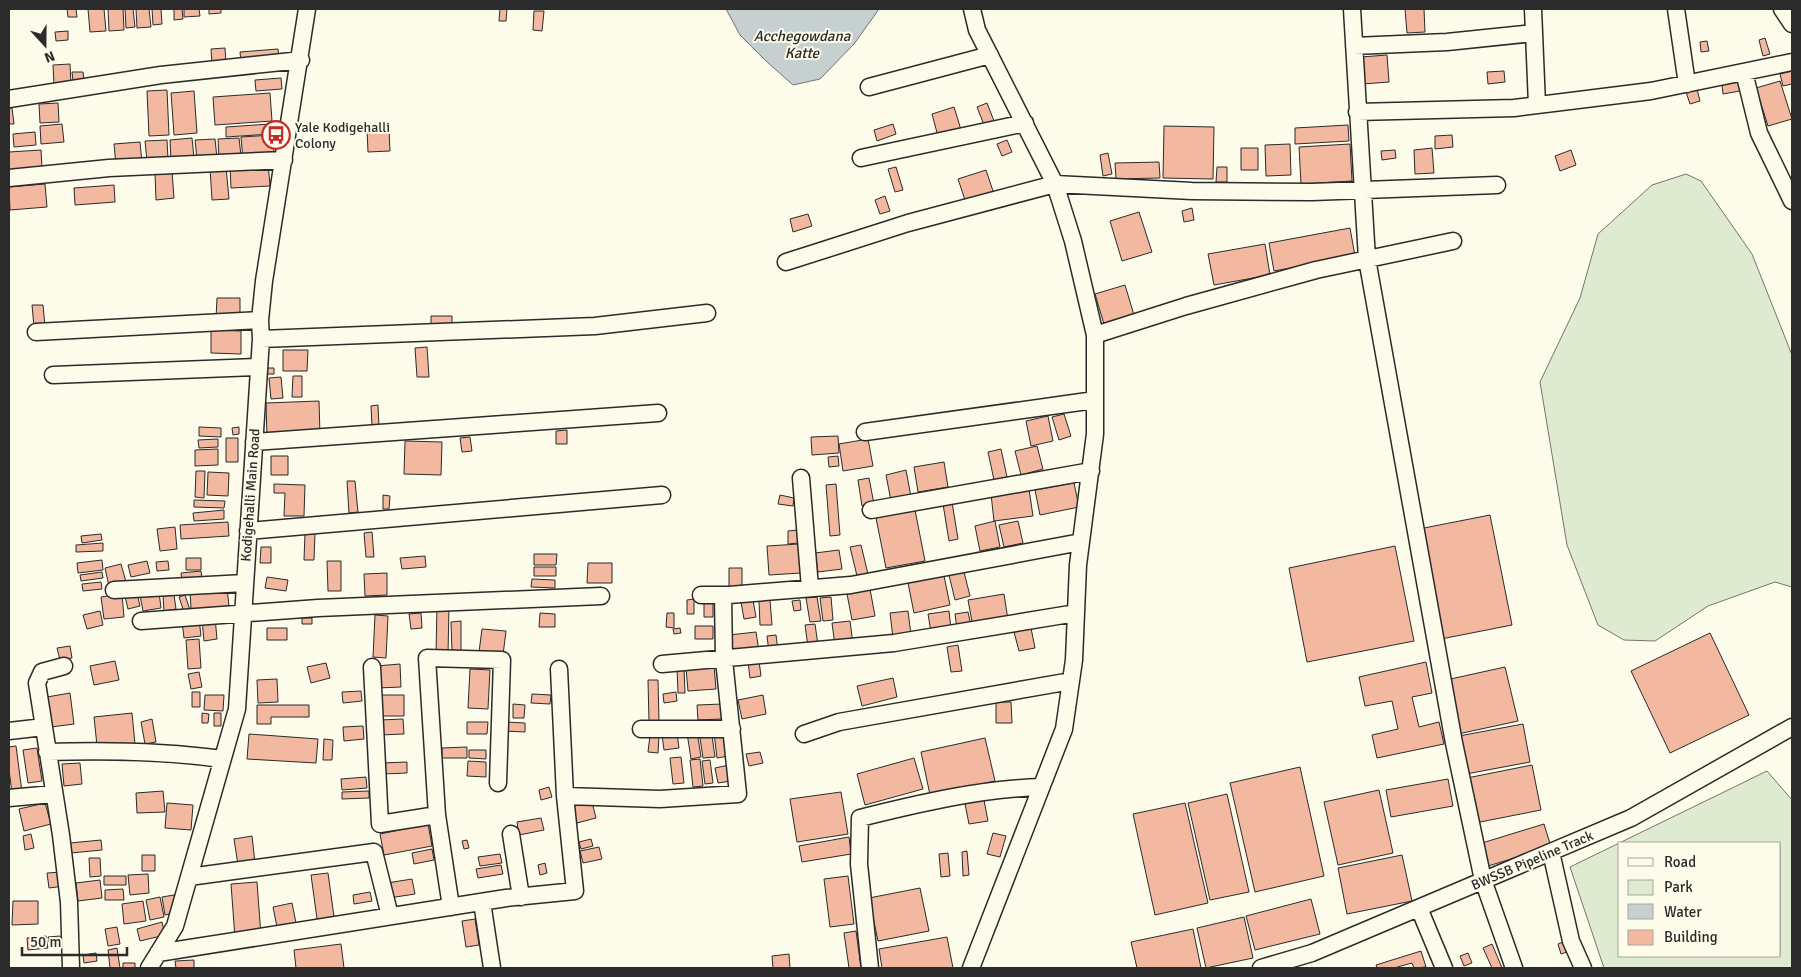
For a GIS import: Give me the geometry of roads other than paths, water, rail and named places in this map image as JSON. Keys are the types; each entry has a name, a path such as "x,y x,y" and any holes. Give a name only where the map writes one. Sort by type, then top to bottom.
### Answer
{"street":[{"name":"Kodigehalli Main Road","path":"149,968 175,926 237,709 261,340 260,320 264,281 308,9"},
{"path":"971,968 1064,729 1074,660 1078,565 1095,434 1095,336 1073,241 1056,184 977,30 972,9"},
{"path":"1352,9 1367,259 1454,743 1483,880 1514,968"},
{"path":"1533,9 1537,106"},
{"path":"1676,9 1687,84"},
{"path":"1782,9 1792,24"},
{"path":"1354,46 1447,42 1534,33"},
{"path":"869,87 990,55"},
{"path":"9,99 161,75 300,60"},
{"path":"1357,112 1537,106 1651,91 1792,62"},
{"path":"1744,72 1759,133 1792,200"},
{"path":"861,158 1025,124"},
{"path":"9,178 109,168 284,160"},
{"path":"786,262 908,223 1056,184 1192,191 1312,192 1497,185"},
{"path":"1095,336 1186,306 1316,270 1453,241"},
{"path":"261,340 596,326 707,313"},
{"path":"36,332 260,320"},
{"path":"53,375 259,367"},
{"path":"864,432 1095,400"},
{"path":"254,442 658,413"},
{"path":"871,510 1090,471"},
{"path":"801,478 810,588"},
{"path":"248,531 662,495"},
{"path":"701,595 851,586 1081,542"},
{"path":"114,590 245,583"},
{"path":"565,796 660,798 738,794 724,660 723,595"},
{"path":"142,620 318,608 601,596"},
{"path":"662,664 724,660 894,643 1076,613"},
{"path":"452,907 437,815 427,658 502,660 498,783"},
{"path":"64,666 42,672 36,682 61,835 68,902 71,968"},
{"path":"372,668 380,824 437,815"},
{"path":"158,953 520,896 575,891 565,796 559,668"},
{"path":"804,734 839,722 1071,681"},
{"path":"9,731 44,727"},
{"name":"BWSSB Pipeline Track","path":"1261,968 1312,953 1631,818 1792,728"},
{"path":"641,729 732,729"},
{"path":"47,752 181,753 222,759"},
{"path":"870,968 859,864 860,818 926,802 1009,788 1042,787"},
{"path":"9,798 53,794"},
{"path":"512,834 520,896"},
{"path":"189,877 374,852 390,916"},
{"path":"1551,852 1571,941 1583,968"},
{"path":"482,902 492,968"},
{"path":"1419,908 1444,968"}],"water":[{"name":"Acchegowdana Katte","path":"726,9 879,9 854,44 820,79 793,85 740,35"}],"place":[{"name":"Yale Kodigehalli Colony","path":"276,135"}]}
